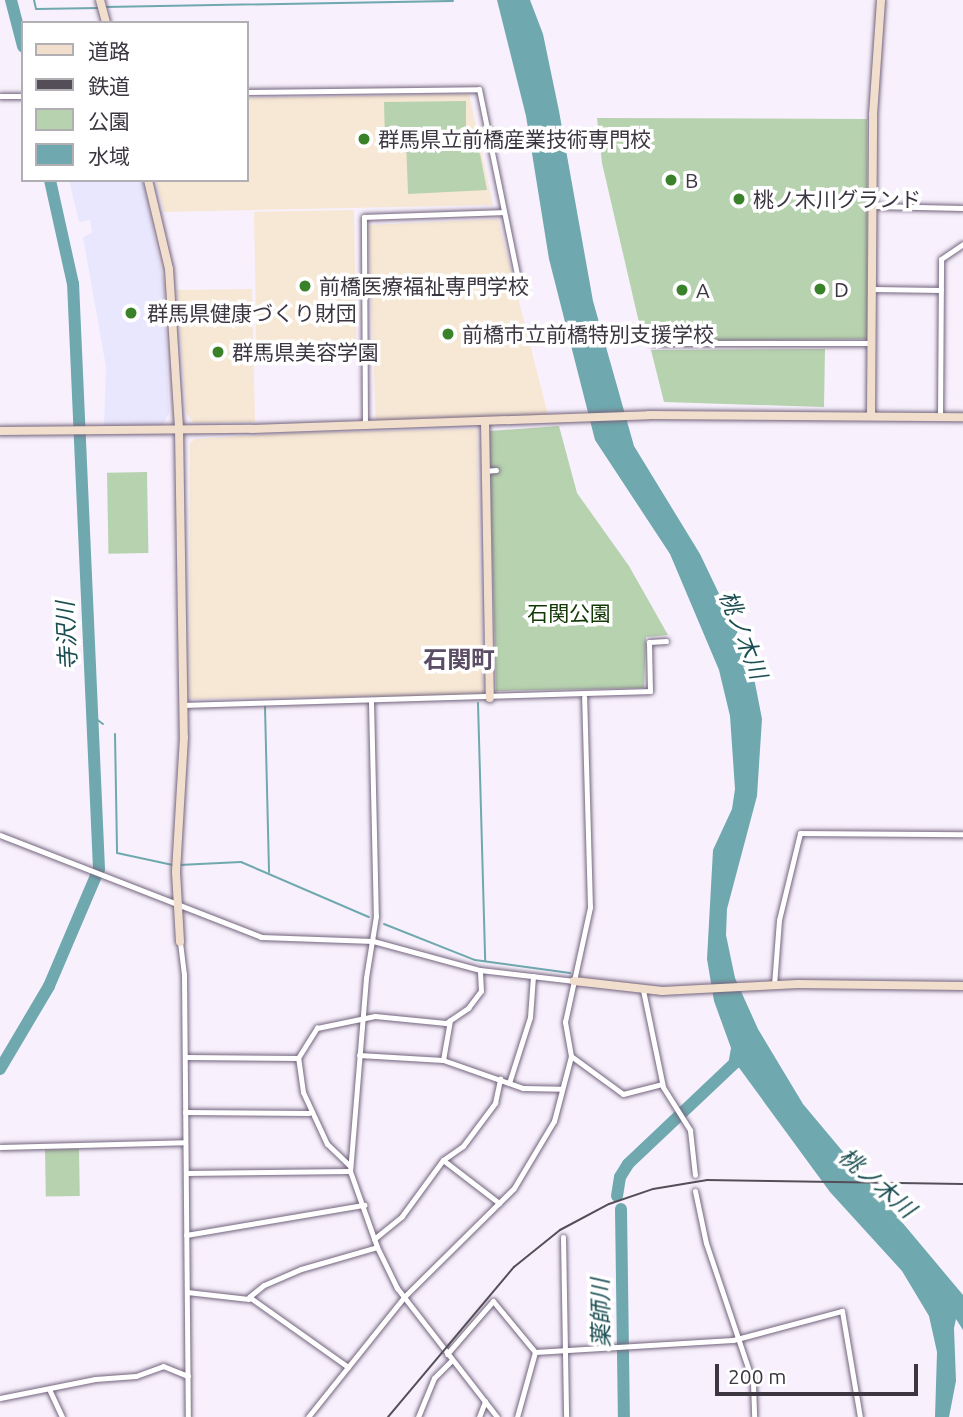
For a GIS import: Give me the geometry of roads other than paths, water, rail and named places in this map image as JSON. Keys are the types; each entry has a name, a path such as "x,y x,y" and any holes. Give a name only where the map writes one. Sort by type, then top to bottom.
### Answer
{"street":[{"path":"100,0 105,21"},
{"path":"871,416 873,206 881,0"},
{"path":"248,92 479,89 519,284"},
{"path":"0,96 21,96"},
{"path":"149,182 169,269 179,429 184,705 176,906 185,1057 188,1417"},
{"path":"873,206 963,208"},
{"path":"365,425 364,216 504,212"},
{"path":"940,417 942,257 963,244"},
{"path":"872,289 941,290"},
{"path":"653,343 872,343"},
{"path":"0,431 365,425 642,415 963,417"},
{"path":"485,422 490,698"},
{"path":"485,471 496,470"},
{"path":"184,705 584,696 650,691 649,642 666,641"},
{"path":"308,1417 405,1296 514,1188 554,1121 571,1056 565,1023 590,907 584,696"},
{"path":"350,1169 359,1055 373,941 371,701"},
{"path":"770,986 779,920 800,833 963,834"},
{"path":"0,835 261,937 373,941 480,970 643,990 690,991 770,986 963,986"},
{"path":"443,1060 450,1021 481,991 480,970"},
{"path":"509,1083 530,1017 533,976"},
{"path":"643,990 663,1084 683,1118 692,1142 695,1175"},
{"path":"450,1021 363,1017 317,1028 298,1058 309,1113 327,1144 350,1169 377,1247 405,1296 497,1417"},
{"path":"359,1055 443,1060 523,1088 562,1089"},
{"path":"571,1056 623,1094 663,1084"},
{"path":"185,1057 298,1058"},
{"path":"374,1239 402,1216 443,1160 463,1146 495,1102 500,1079"},
{"path":"185,1112 309,1113"},
{"path":"0,1147 185,1142"},
{"path":"443,1160 499,1203"},
{"path":"186,1173 350,1169"},
{"path":"695,1191 706,1243 753,1383 754,1417"},
{"path":"186,1235 364,1205"},
{"path":"563,1237 566,1417"},
{"path":"249,1298 264,1285 301,1269 377,1247"},
{"path":"187,1292 249,1298 348,1367"},
{"path":"447,1354 493,1301 535,1352"},
{"path":"535,1352 739,1339 842,1311 860,1417"},
{"path":"517,1417 535,1352"},
{"path":"418,1417 434,1378 452,1360"},
{"path":"0,1398 136,1376 163,1366 188,1376"},
{"path":"49,1390 62,1417"},
{"path":"479,1417 485,1401"}],"water":[{"path":"497,0 530,0 543,34 593,301 634,446 700,554 744,646 755,683 762,719 757,796 727,909 726,935 735,978 758,1029 803,1104 963,1295 963,1330 956,1319 954,1328 956,1381 949,1417 935,1417 937,1352 929,1316 902,1271 830,1192 737,1065 728,1065 731,1048 714,1001 707,959 713,850 732,809 735,789 730,716 719,670 670,554 595,440 549,259 526,116"}],"waterway":[{"name":"寺沢川","path":"11,0 21,38"},
{"path":"34,0 36,9 99,8"},
{"path":"105,7 453,1"},
{"name":"寺沢川","path":"0,1069 49,986 99,869 73,284 50,182"},
{"path":"478,703 485,961"},
{"path":"265,707 269,872"},
{"path":"91,715 103,724"},
{"path":"115,734 117,853 173,865"},
{"path":"179,865 241,862 369,917"},
{"path":"384,924 475,960 570,973"},
{"name":"薬師川","path":"617,1196 620,1177 628,1164 740,1058"},
{"name":"薬師川","path":"621,1209 624,1417"}],"railway":[{"path":"388,1417 514,1267 560,1230 609,1204 653,1189 707,1180 963,1184"}],"place":[{"name":"群馬県立前橋産業技術専門校","path":"364,139"},
{"name":"B","path":"671,180"},
{"name":"桃ノ木川グランド","path":"739,199"},
{"name":"前橋医療福祉専門学校","path":"305,286"},
{"name":"D","path":"820,289"},
{"name":"A","path":"682,290"},
{"name":"群馬県健康づくり財団","path":"131,313"},
{"name":"前橋市立前橋特別支援学校","path":"448,334"},
{"name":"群馬県美容学園","path":"218,352"}],"district":[{"name":"石関町","path":"459,660"}],"park label":[{"name":"石関公園","path":"569,613"}],"water label":[{"name":"桃ノ木川","path":"743,635"},
{"name":"桃ノ木川","path":"877,1183"}]}
